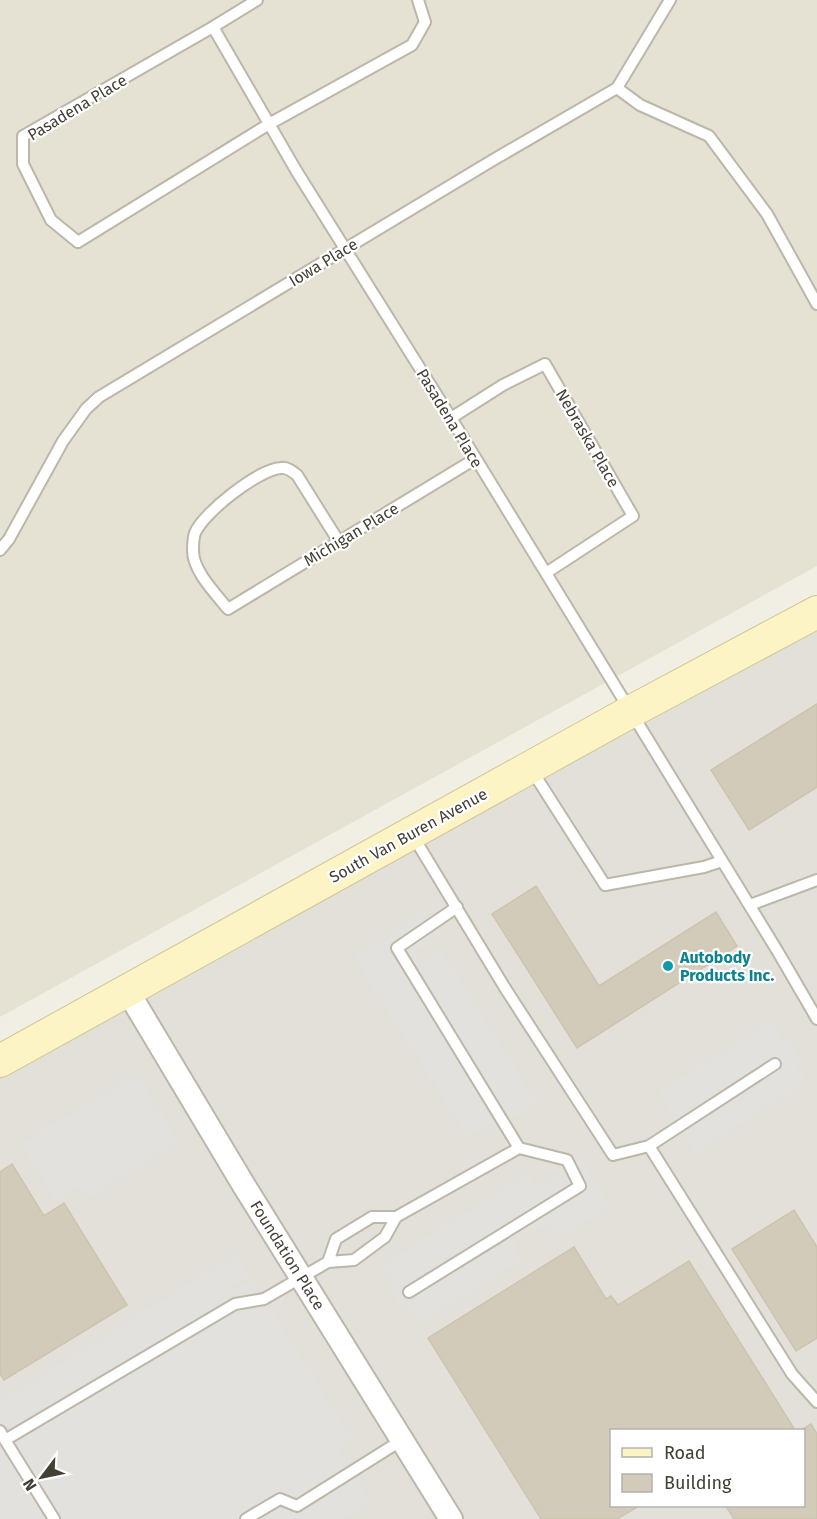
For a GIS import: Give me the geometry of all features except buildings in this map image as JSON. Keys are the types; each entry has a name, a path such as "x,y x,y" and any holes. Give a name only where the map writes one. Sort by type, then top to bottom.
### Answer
{"main road":[{"name":"South Van Buren Avenue","path":"0,1061 630,712 817,612"}],"street":[{"name":"Foundation Place","path":"127,990 451,1519"}],"lane":[{"name":"Pasadena Place","path":"257,0 22,136 24,164 51,220 78,242 269,124 412,45 425,22 418,0"},
{"name":"Iowa Place","path":"0,550 9,539 63,441 86,409 99,397 345,248 617,88 670,0"},
{"name":"Pasadena Place","path":"213,27 297,172 750,905 817,1019"},
{"path":"617,88 640,105 709,136 767,214 814,291 817,304"},
{"name":"Nebraska Place","path":"451,418 503,385 545,364 633,516 546,573"},
{"name":"Michigan Place","path":"339,542 297,475 288,468 281,468 270,470 251,481 209,513 194,534 193,553 199,570 228,609 339,542 475,459"},
{"path":"531,768 605,885 704,867 722,861"},
{"path":"411,833 505,988 613,1155 650,1146 775,1064"},
{"path":"750,905 817,880"},
{"path":"457,908 397,948 519,1148"},
{"path":"650,1146 792,1374 817,1402"},
{"path":"328,1262 336,1239 372,1217 396,1217 519,1148 567,1160 580,1186 410,1292"},
{"path":"54,1519 3,1436 235,1305 264,1299 328,1262 354,1260 385,1237 396,1217"},
{"path":"246,1519 280,1499 297,1506 402,1440"}],"shaded area":[{"path":"0,0 817,0 817,566 0,1017"},
{"path":"817,612 817,1519 0,1519 0,1060"},
{"path":"425,909 441,934 415,951 417,958 422,962 440,948 536,1102 517,1116 489,1124 468,1137 353,956"},
{"path":"771,1021 782,1039 787,1036 802,1060 796,1065 807,1082 696,1153 658,1093"},
{"path":"136,1074 179,1142 85,1200 77,1186 56,1201 21,1144"},
{"path":"582,1159 609,1207 557,1240 551,1231 544,1227 533,1227 516,1236 513,1245 520,1261 421,1324 412,1310 399,1304 389,1286 393,1280 384,1264 527,1174 534,1185 542,1185"},
{"path":"236,1254 249,1275 229,1288 228,1294 252,1280 353,1440 339,1448 371,1502 343,1519 0,1519 0,1401"}],"place":[{"name":"Autobody Products Inc.","path":"668,966"}]}
